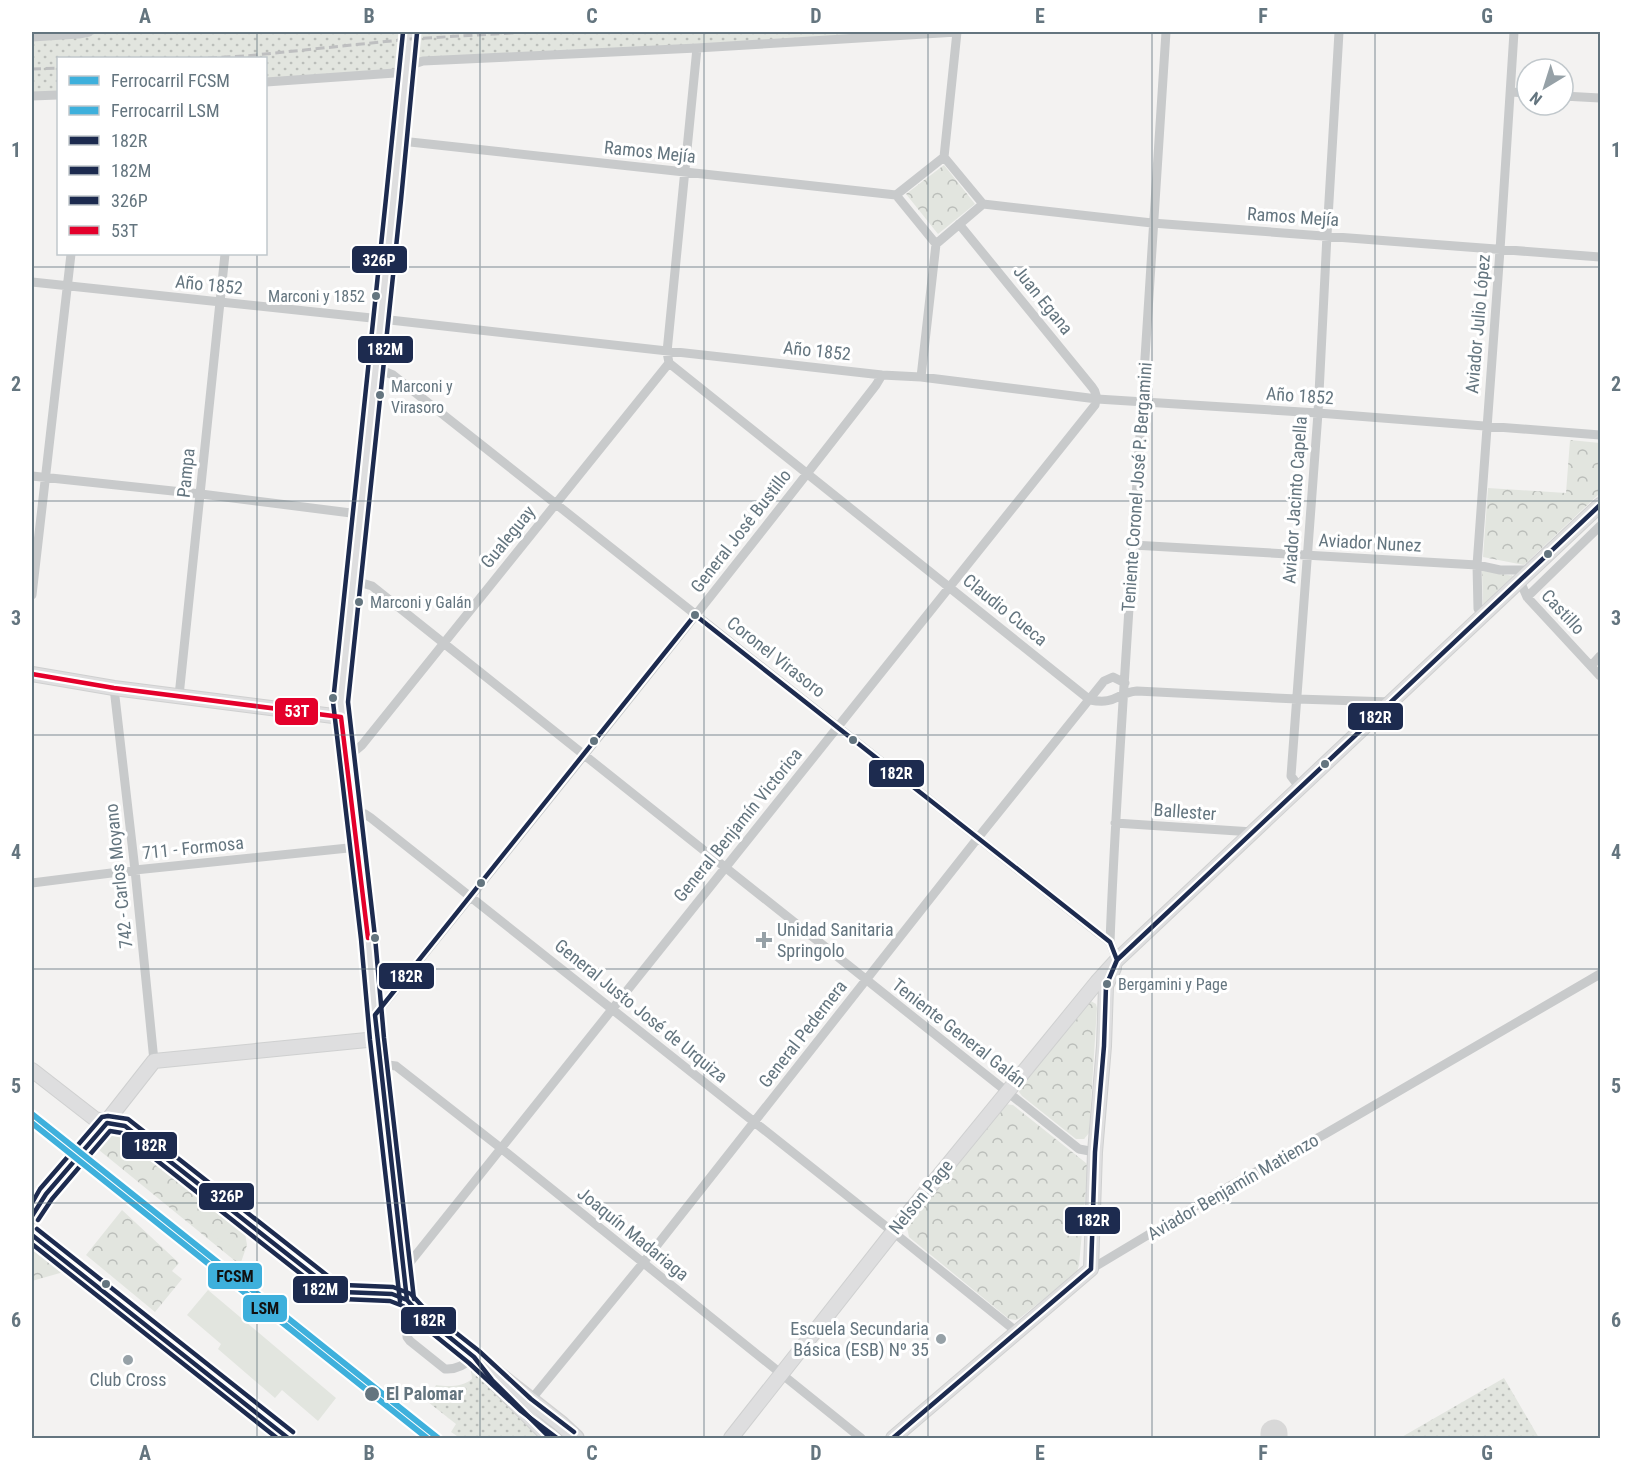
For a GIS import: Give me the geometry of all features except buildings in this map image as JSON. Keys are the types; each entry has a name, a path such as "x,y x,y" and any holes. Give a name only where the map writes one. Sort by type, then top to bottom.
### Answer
{"main road":[{"path":"410,32 340,702 407,1300 417,1311 576,1438"},
{"path":"474,1357 526,1405 569,1438"}],"street":[{"path":"32,37 89,32"},
{"path":"267,82 395,73 423,61 697,48 957,32 944,157 983,204 936,244 921,377"},
{"name":"Teniente Coronel José P. Bergamini","path":"1110,942 1115,824 1166,32"},
{"name":"Aviador Jacinto Capella","path":"1299,789 1291,776 1318,413 1339,32"},
{"name":"Aviador Julio López","path":"1486,614 1478,609 1477,566 1514,32"},
{"path":"669,363 667,352 697,48"},
{"path":"1511,92 1515,92"},
{"path":"32,96 57,94"},
{"path":"1575,97 1600,98"},
{"name":"Ramos Mejía","path":"400,141 896,195"},
{"path":"936,244 896,195 944,157"},
{"name":"Ramos Mejía","path":"983,204 1152,223 1600,257"},
{"name":"Juan Egana","path":"959,224 1096,392 1097,399"},
{"path":"32,595 71,255"},
{"name":"Pampa","path":"179,696 225,255"},
{"name":"Año 1852","path":"32,282 882,375 921,377 1097,399 1318,413 1600,435"},
{"path":"684,374 683,363 690,354"},
{"name":"Claudio Cueca","path":"669,363 1090,699"},
{"name":"Gualeguay","path":"345,753 356,750 362,745 669,363"},
{"name":"Coronel Virasoro","path":"375,368 393,375 1110,942"},
{"name":"General José Bustillo","path":"375,1015 808,473 882,375"},
{"name":"General Benjamín Victorica","path":"404,1271 1092,410 1097,399"},
{"path":"32,477 201,494 359,514"},
{"name":"Nelson Page","path":"731,1438 893,1232 1085,995 1117,960 1600,505"},
{"path":"1527,597 1600,526"},
{"name":"Aviador Nunez","path":"1133,545 1477,566 1500,570 1533,570"},
{"name":"Teniente General Galán","path":"352,580 372,586 1079,1149 1095,1152"},
{"name":"Castillo","path":"1520,581 1527,597 1600,676"},
{"path":"1591,666 1600,656"},
{"path":"32,674 114,688 341,717"},
{"name":"General Pedernera","path":"534,1396 643,1263 1090,699 1108,678 1113,677 1125,683"},
{"name":"742 - Carlos Moyano","path":"114,688 154,1061"},
{"path":"1090,699 1106,702 1137,691 1392,702"},
{"name":"General Justo José de Urquiza","path":"353,812 365,814 371,818 1017,1332"},
{"name":"Ballester","path":"1115,824 1253,832"},
{"name":"711 - Formosa","path":"32,883 358,847"},
{"path":"1091,1269 1095,1152 1104,1046 1106,986 1117,960 1110,942"},
{"name":"Aviador Benjamín Matienzo","path":"893,1438 1091,1269 1228,1187 1325,1134 1600,974"},
{"path":"32,1216 44,1197 107,1123 154,1061 377,1039"},
{"name":"Joaquín Madariaga","path":"380,1064 396,1066 861,1438"},
{"path":"32,1070 95,1119 131,1130 328,1287 343,1292 392,1294 407,1300 407,1337 445,1369 463,1365 474,1357"},
{"path":"32,1204 44,1197"},
{"path":"32,1235 288,1438"},
{"path":"474,1357 518,1384 586,1438"},
{"path":"474,1357 492,1380 550,1438"}],"green space":[{"path":"89,32 957,32 424,61 400,71 267,82 267,57 57,57 57,95 32,96 32,37"},
{"path":"944,165 975,204 938,234 906,194"},
{"path":"1570,440 1600,443 1600,493 1524,565 1483,557 1488,488 1566,493"},
{"path":"1482,570 1513,576 1483,605"},
{"path":"1089,1000 1096,1004 1097,1008 1089,1133 1084,1139 1076,1139 1022,1096 1019,1087"},
{"path":"1005,1104 1013,1105 1086,1163 1088,1167 1077,1272 1016,1320 1009,1319 909,1237 907,1227"},
{"path":"115,1133 133,1138 244,1227 247,1245 240,1265 99,1150"},
{"path":"122,1210 179,1263 172,1271 182,1279 155,1312 86,1255"},
{"path":"219,1223 235,1238 228,1247 211,1233"},
{"path":"32,1242 67,1271 32,1281"},
{"path":"208,1290 336,1398 318,1421 282,1390 275,1398 218,1349 221,1344 187,1315"},
{"path":"471,1371 513,1407 543,1438 460,1438 451,1432 456,1424 428,1402 436,1385 464,1384 472,1379"},
{"path":"1504,1378 1539,1438 1400,1438"}],"taxiway":[{"path":"1274,1433 1274,1438"}],"railway":[{"path":"227,57 410,39 527,32"},
{"path":"32,69 57,68"}],"rail line":[{"name":"FCSM","path":"32,1114 438,1438"},
{"name":"LSM","path":"32,1123 427,1438"}],"transit line":[{"name":"326P","path":"400,1301 333,702 403,32"},
{"name":"182M","path":"414,1299 348,702 417,33"},
{"name":"182R","path":"893,1438 1091,1269 1095,1152 1104,1046 1106,986 1117,960 1600,505"},
{"name":"182R","path":"407,1300 375,1015 695,615 1110,942 1117,960"},
{"name":"53T","path":"32,674 114,688 341,717 368,938"},
{"name":"326P","path":"32,1203 40,1189 102,1117 128,1119 333,1280 344,1285 393,1287 411,1294 422,1306 479,1351 531,1399 574,1432"},
{"name":"182R","path":"32,1216 46,1194 107,1123 125,1126 329,1287 343,1292 392,1294 407,1300 417,1311 474,1357 492,1380 550,1438"},
{"name":"182M","path":"38,1220 52,1199 110,1131 122,1133 325,1293 342,1299 390,1301 403,1306 412,1317 469,1363 521,1411 557,1438"},
{"name":"326P","path":"37,1229 293,1432"},
{"name":"182R","path":"32,1235 288,1438"},
{"name":"182M","path":"32,1244 277,1438"}],"place":[{"name":"Marconi y 1852","path":"376,296"},
{"name":"Marconi y Virasoro","path":"380,395"},
{"name":"Marconi y Galán","path":"359,602"},
{"name":"Unidad Sanitaria Springolo","path":"764,940"},
{"name":"Bergamini y Page","path":"1107,984"},
{"name":"Escuela Secundaria Básica (ESB) Nº 35","path":"941,1339"},
{"name":"Club Cross","path":"128,1360"},
{"name":"El Palomar","path":"372,1394"}]}
